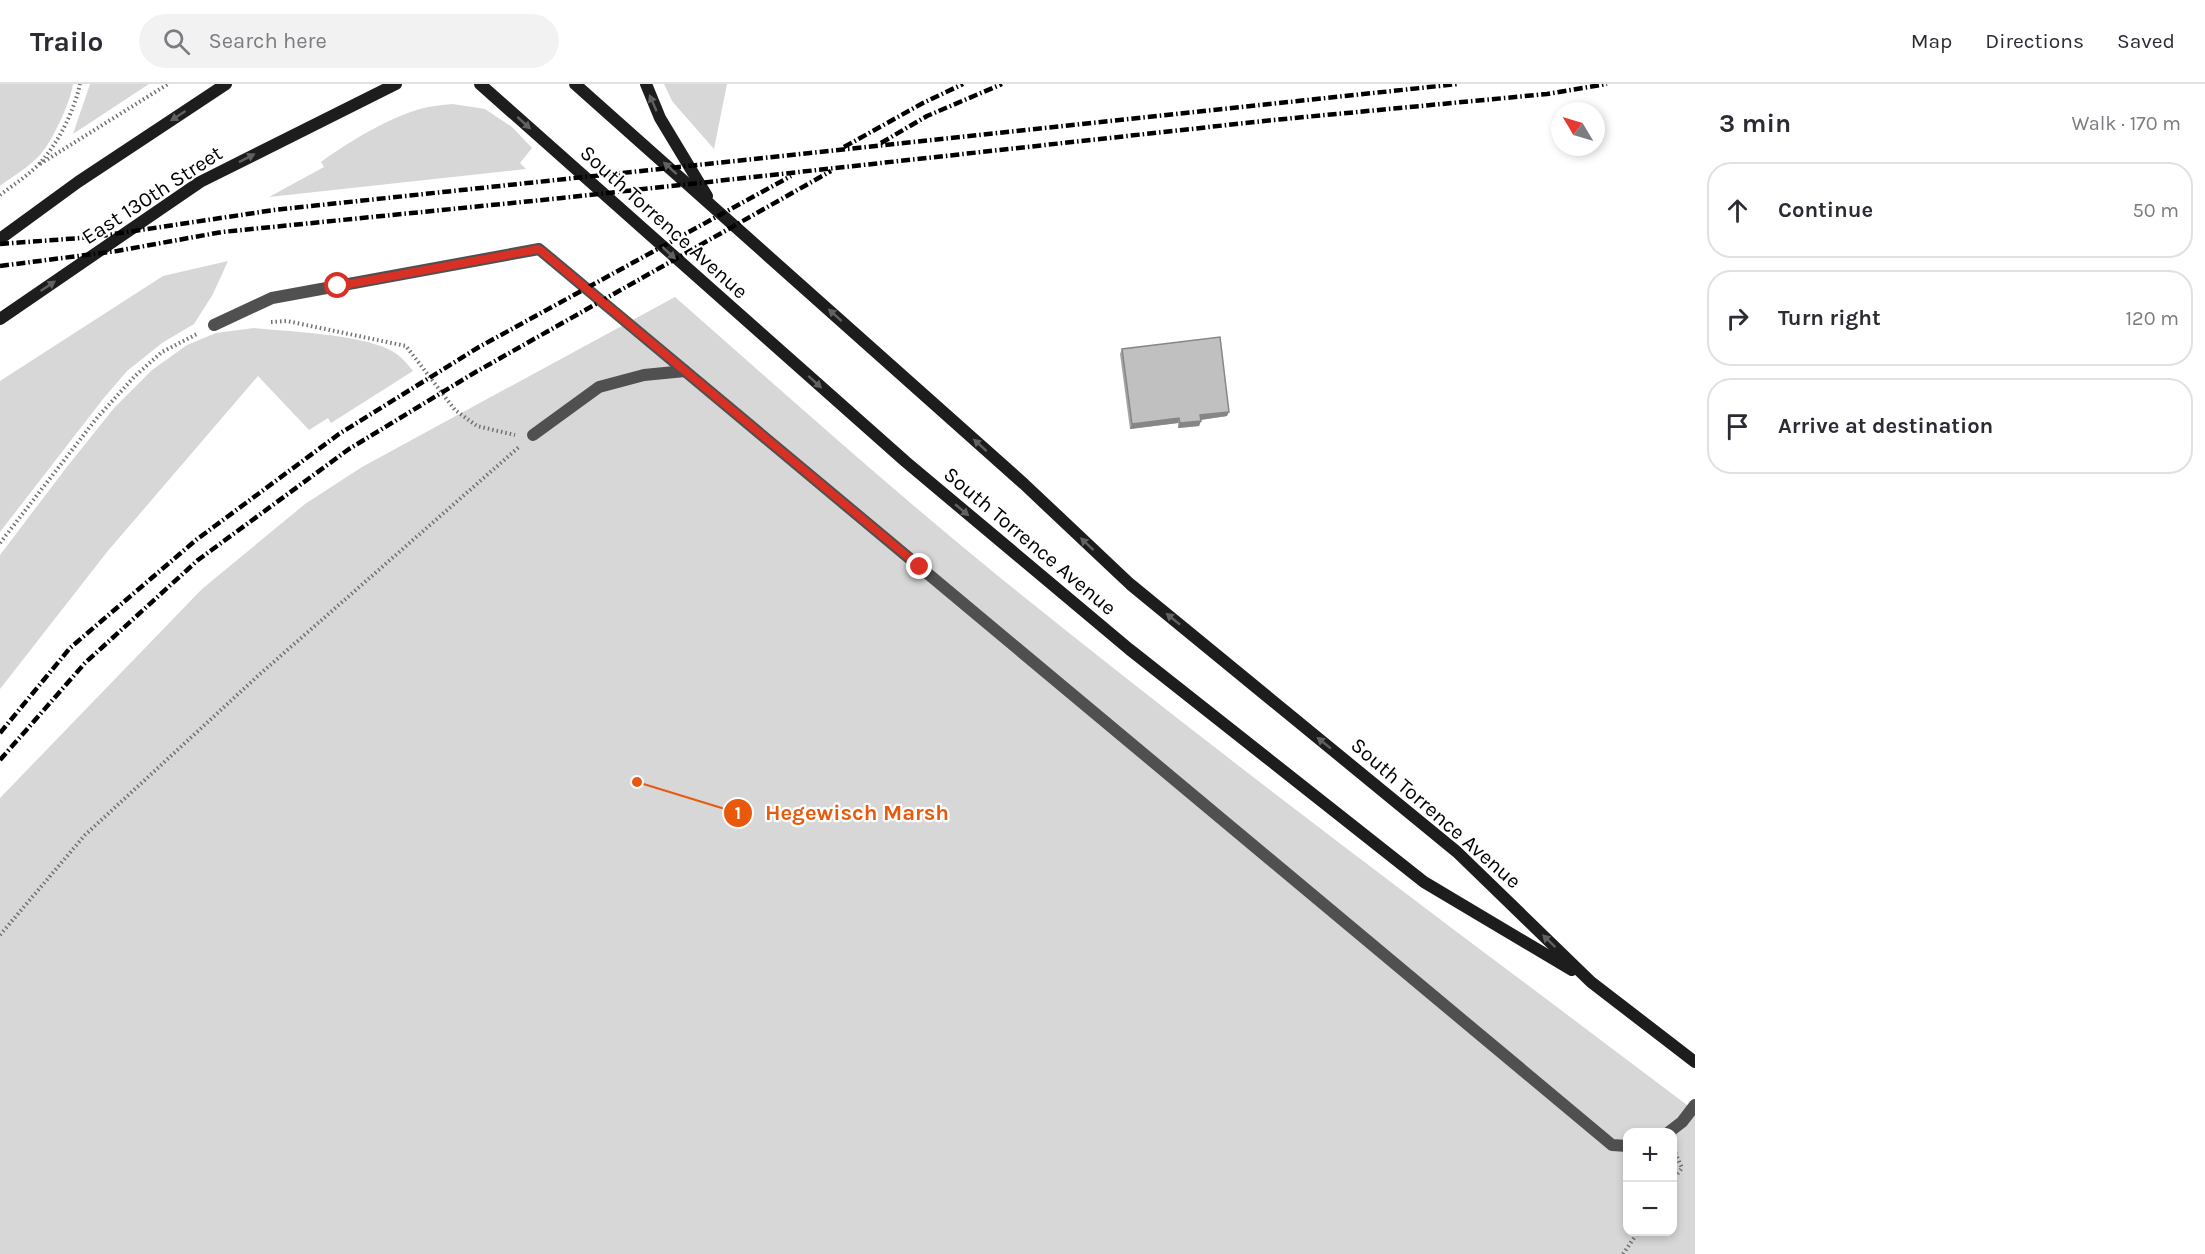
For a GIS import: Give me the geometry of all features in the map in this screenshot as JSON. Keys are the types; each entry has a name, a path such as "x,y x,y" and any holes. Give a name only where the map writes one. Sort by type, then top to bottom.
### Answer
{"main road":[{"path":"0,239 78,182 226,84"},
{"name":"East 130th Street","path":"0,319 200,182 396,84"},
{"name":"South Torrence Avenue","path":"480,84 906,462 1129,649 1424,882 1591,982"},
{"name":"South Torrence Avenue","path":"575,84 1024,484 1130,584 1457,852 1591,982 1695,1062"},
{"path":"646,84 660,118 714,207"}],"lane":[{"path":"214,325 272,298 539,249 1612,1145 1623,1146"},
{"path":"533,435 599,387 644,375 685,371"},
{"path":"1674,1128 1695,1105"}],"path":[{"path":"40,164 68,118 80,84"},
{"path":"0,195 40,164 168,84"},
{"path":"266,322 287,321 406,346 455,410 477,426 518,435 533,435"},
{"path":"0,543 96,419 134,377 162,352 214,325"},
{"path":"0,935 85,835 260,674 533,435"},
{"path":"1677,1158 1682,1168 1677,1174"},
{"path":"1623,1254 1635,1236"}],"shaded area":[{"path":"0,84 73,84 69,101 49,143 29,165 0,186"},
{"path":"90,84 149,84 73,134"},
{"path":"664,84 727,84 714,149 672,101"},
{"path":"453,104 485,109 512,127 532,148 520,163 526,169 269,197 324,167 321,162 381,125 420,109"},
{"path":"228,261 213,294 194,324 162,343 127,371 0,532 0,381 163,276"},
{"path":"675,297 920,511 1088,648 1347,848 1695,1111 1695,1254 0,1254 0,798 202,589 305,504 362,467"},
{"path":"254,328 323,334 374,344 396,353 413,371 331,423 328,418 309,430 258,376 107,552 0,689 0,555 114,408 152,370 187,345 216,333"}],"building":[{"path":"1220,337 1229,412 1200,415 1201,421 1180,423 1179,418 1132,424 1122,349"}],"railway":[{"path":"844,147 923,103 963,84"},
{"path":"881,143 927,116 1002,84"},
{"path":"0,244 94,237 274,210 1458,84"},
{"path":"0,266 117,251 222,232 562,198 1273,120 1547,94 1607,84"},
{"path":"0,760 85,663 198,560 349,449 474,373 831,171"},
{"path":"0,733 70,648 196,540 339,434 479,347 791,176"}],"place":[{"name":"Hegewisch Marsh","path":"637,782"}],"route":[{"path":"338,286 539,249 920,567"}]}
